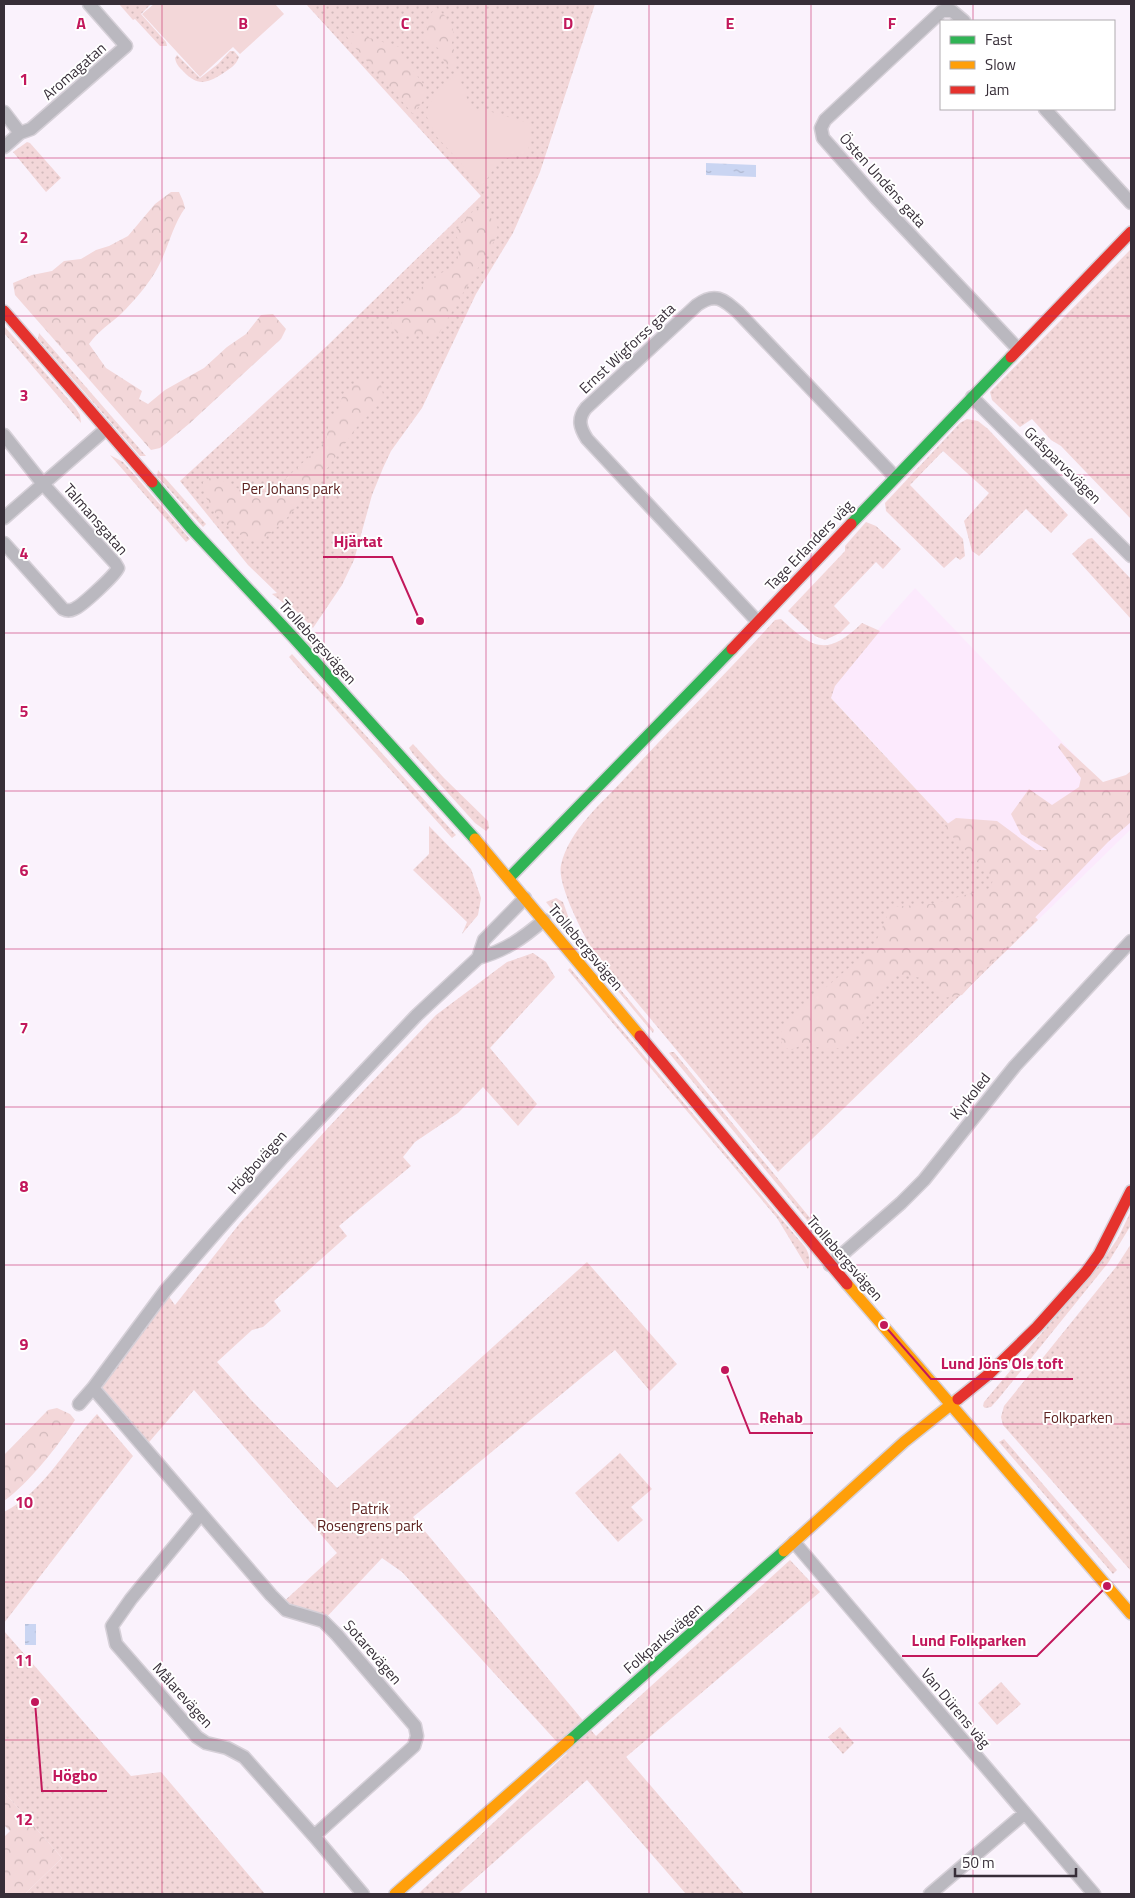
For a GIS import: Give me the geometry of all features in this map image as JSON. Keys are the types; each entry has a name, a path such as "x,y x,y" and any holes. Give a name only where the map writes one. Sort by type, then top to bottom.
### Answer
{"street":[{"name":"Aromagatan","path":"4,147 20,133 31,129 126,46 89,4"},
{"name":"Östen Undéns gata","path":"963,20 952,11 942,11 825,120 821,128 823,138 876,198 1018,349"},
{"path":"1045,110 1131,203"},
{"path":"4,112 20,133"},
{"name":"Tage Erlanders väg","path":"509,878 607,779 1131,232"},
{"name":"Ernst Wigforss gata","path":"757,621 587,439 580,421 582,413 586,408 697,305 710,298 719,298 738,312 895,477"},
{"name":"Trollebergsvägen","path":"4,311 191,528 357,708 509,878 830,1265 884,1325 1131,1614"},
{"name":"Gråsparvsvägen","path":"972,397 1131,556"},
{"name":"Talmansgatan","path":"4,518 106,429"},
{"name":"Talmansgatan","path":"4,435 43,484 118,568 77,608 66,610 63,609 4,543"},
{"name":"Högbovägen","path":"478,958 484,940 525,898"},
{"name":"Högbovägen","path":"79,1404 165,1291 283,1157 416,1016 478,958 497,953 519,940 544,920"},
{"name":"Kyrkoled","path":"830,1265 901,1203 924,1180 1015,1066 1131,941"},
{"name":"Folkparksvägen","path":"395,1894 794,1542 904,1442 989,1374 1072,1290 1099,1254 1131,1190"},
{"name":"Sotarevägen","path":"93,1388 271,1595 286,1610 324,1621 415,1726 417,1736 414,1746 314,1836"},
{"name":"Målarevägen","path":"201,1514 131,1599 112,1626 116,1644 197,1737 206,1744 227,1748 244,1758 363,1894"},
{"name":"Van Dürens väg","path":"794,1542 1094,1894"},
{"path":"930,1894 1025,1813"}],"shaded area":[{"path":"915,588 1131,814 1131,829 1038,920 824,690"}],"green space":[{"path":"119,4 151,4 141,14 166,42 167,46 160,46"},
{"path":"154,4 275,4 284,14 240,54 233,47 200,77 142,14"},
{"name":"Per Johans park","path":"306,4 595,4 540,172 513,233 476,294 422,408 391,451 372,495 354,560 342,585 313,628 290,605 286,605 272,594 277,593 248,565 180,481 328,345 481,196"},
{"path":"436,7 450,21 454,34 452,43 457,62 451,71 438,48 426,43 427,24 430,15"},
{"path":"347,31 399,47 404,59 425,86 423,101 413,114 352,44 347,37"},
{"path":"230,51 234,51 239,57 236,63 222,74 202,82 188,76 178,65 175,58 177,55 200,78 218,64"},
{"path":"458,74 471,109 492,112 532,124 528,153 500,160 482,186 436,136 425,113 439,87"},
{"path":"27,142 61,178 46,192 13,152"},
{"path":"171,192 179,192 185,208 154,274 122,313 96,335 89,344 106,368 142,391 139,399 148,404 165,390 204,368 227,347 246,334 261,315 273,314 286,329 281,339 190,423 160,448 151,450 15,295 13,283 32,275 52,271 64,261 81,259 128,236 155,204"},
{"path":"475,209 481,209 496,223 499,233 438,335 416,336 396,333 390,320 401,305 435,276 457,265 459,246 456,233 460,225"},
{"path":"1131,249 1131,519 1061,446 1051,440 1032,419 1020,427 992,400 990,392"},
{"path":"4,326 75,407 80,415 81,423 4,333"},
{"path":"39,333 146,456 140,456 38,339"},
{"path":"372,380 381,385 384,399 357,427 313,488 286,519 265,538 251,541 235,531 219,517 208,501 204,492 203,482 212,477 228,483 249,495 267,491 282,482 326,441 329,423 337,413 343,394 358,381"},
{"path":"967,419 978,421 988,429 1068,515 1051,533 1026,509 979,556 972,551 964,521 989,493 943,451 910,485 963,539 965,556 960,560 956,557 944,568 886,511 885,503 960,423"},
{"path":"110,455 123,462 190,539 186,542"},
{"path":"158,470 206,524 203,527 157,476"},
{"path":"866,522 876,526 901,549 883,569 876,562 834,606 850,623 840,633 825,640 815,636 788,611 845,551 845,546"},
{"path":"1092,538 1131,579 1131,619 1072,554 1088,539"},
{"path":"781,619 802,637 820,645 829,645 839,641 862,623 880,631 835,686 831,698 1038,920 778,1172 590,946 566,894 561,865 571,840 588,817 775,620"},
{"path":"312,637 346,670 325,660 306,642"},
{"path":"292,654 456,835 452,838 301,671 289,657"},
{"path":"1061,743 1103,782 1126,775 1131,771 1131,822 1108,842 962,995 944,998 921,978 899,974 882,986 860,1028 842,1048 827,1049 803,1044 792,1050 782,1047 781,1032 801,1009 874,946 891,907 932,904 991,888 993,878 943,827 956,818 997,821 1036,850 1047,850 1021,834 1011,814 1029,789 1052,805 1079,787 1081,778 1058,747"},
{"path":"413,744 444,778 488,821 489,828 486,831 475,823 413,754 409,748"},
{"path":"429,826 471,869 481,898 478,915 462,934 467,922 413,870 429,854"},
{"path":"556,898 563,902 573,930 581,941 580,944 546,902"},
{"name":"Patrik Rosengrens park","path":"533,953 546,962 555,977 490,1048 537,1104 518,1126 483,1087 458,1113 415,1142 403,1157 411,1166 339,1226 347,1236 274,1301 281,1311 263,1327 252,1330 217,1362 251,1400 337,1488 587,1262 677,1364 650,1391 615,1350 413,1517 596,1736 790,1560 820,1592 626,1757 744,1894 686,1894 587,1780 458,1894 418,1894 567,1753 402,1572 382,1558 323,1621 281,1604 337,1553 194,1390 144,1448 93,1388 165,1291 175,1305 240,1223 436,1015 507,962"},
{"path":"590,953 654,1030 653,1033 587,954"},
{"path":"570,968 805,1247 809,1257 808,1269 777,1218 568,970"},
{"path":"674,1052 833,1246 830,1248 669,1053"},
{"path":"1131,1211 1131,1225 1108,1263 999,1398 991,1407 985,1408 983,1406 984,1402 1103,1260 1118,1238"},
{"name":"Folkparken","path":"1131,1244 1131,1571 1003,1425 1001,1417 1004,1406 1116,1267"},
{"path":"57,1408 70,1414 75,1420 42,1464 4,1501 4,1455 48,1410"},
{"path":"97,1414 133,1456 4,1623 4,1512 18,1504 43,1481"},
{"path":"1004,1439 1117,1570 1113,1574 999,1442"},
{"path":"620,1453 652,1489 631,1507 643,1520 618,1542 575,1493"},
{"path":"4,1631 131,1776 161,1772 265,1894 25,1894 62,1858 4,1792"},
{"path":"1001,1682 1021,1704 997,1725 978,1703"},
{"path":"840,1727 854,1743 843,1754 828,1737"},
{"path":"4,1792 62,1858 25,1894 4,1894 4,1837 10,1831 4,1825"}],"water":[{"path":"706,163 756,165 756,177 706,175"},
{"path":"25,1624 36,1624 36,1645 25,1645"}],"traffic: fast":[{"path":"851,524 1011,357"},
{"path":"152,482 191,528 292,636 475,839"},
{"path":"509,878 732,649"},
{"path":"569,1741 784,1551"}],"traffic: slow":[{"path":"475,839 640,1036"},
{"path":"847,1284 1131,1614"},
{"path":"784,1551 904,1442 958,1399"},
{"path":"395,1894 569,1741"}],"traffic: jam":[{"path":"1011,357 1131,232"},
{"path":"4,311 152,482"},
{"path":"732,649 851,524"},
{"path":"640,1036 847,1284"},
{"path":"958,1399 989,1374 1037,1327 1086,1272 1099,1254 1131,1191"}],"place":[{"name":"Hjärtat","path":"420,621"},
{"name":"Lund Jöns Ols toft","path":"884,1325"},
{"name":"Rehab","path":"725,1370"},
{"name":"Lund Folkparken","path":"1107,1586"},
{"name":"Högbo","path":"35,1702"}]}
